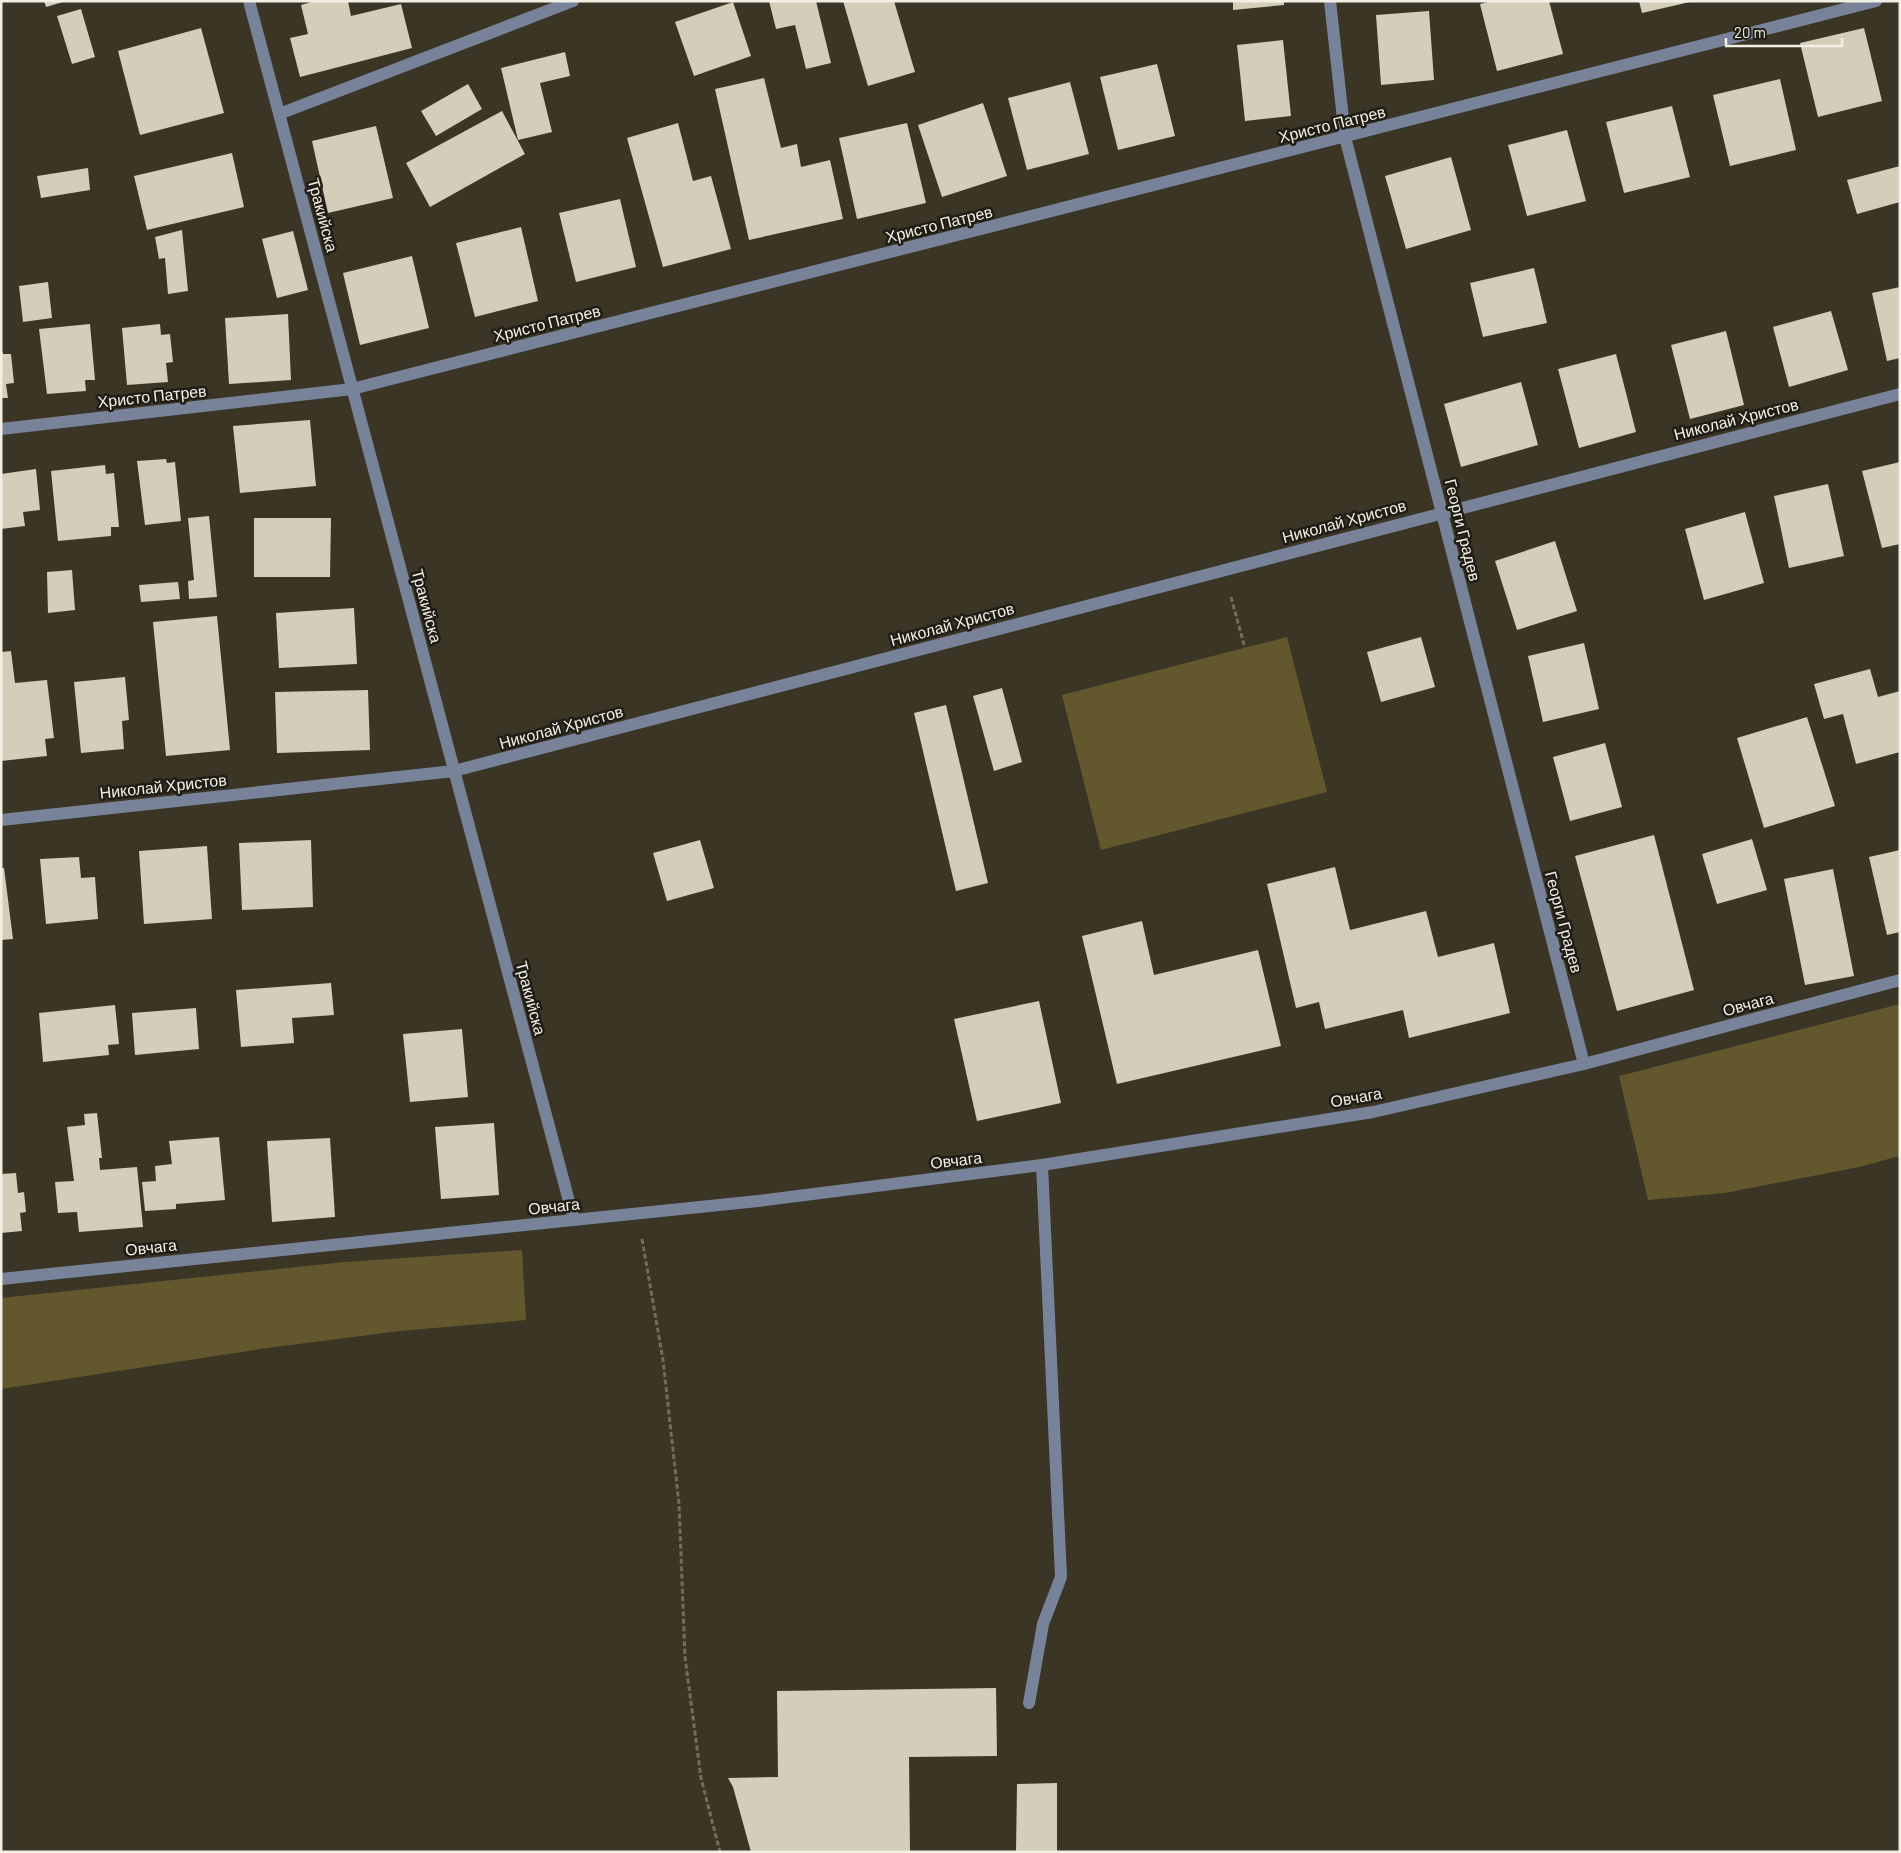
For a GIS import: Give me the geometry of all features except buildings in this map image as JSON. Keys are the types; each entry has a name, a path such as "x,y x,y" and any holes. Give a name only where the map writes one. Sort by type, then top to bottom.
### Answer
{"street":[{"name":"Тракийска","path":"249,1 574,1220"},
{"path":"279,114 573,1"},
{"name":"Георги Градев","path":"1330,1 1346,137 1584,1064"},
{"name":"Христо Патрев","path":"1,429 352,390 1876,1"},
{"name":"Николай Христов","path":"1,820 454,771 1441,512 1900,394"},
{"name":"Овчага","path":"1,1279 758,1201 1042,1165 1373,1112 1584,1064 1900,980"},
{"path":"1029,1703 1043,1624 1061,1577 1042,1165"}],"path":[{"path":"1223,570 1245,648"},
{"path":"638,1213 663,1360 679,1504 685,1657 701,1778 720,1852"}],"shaded area":[{"path":"1287,637 1327,792 1101,850 1062,695"},
{"path":"1900,1004 1900,1156 1859,1167 1725,1193 1648,1200 1619,1076"},
{"path":"522,1250 526,1320 400,1331 267,1348 1,1389 1,1298 345,1262"}]}
